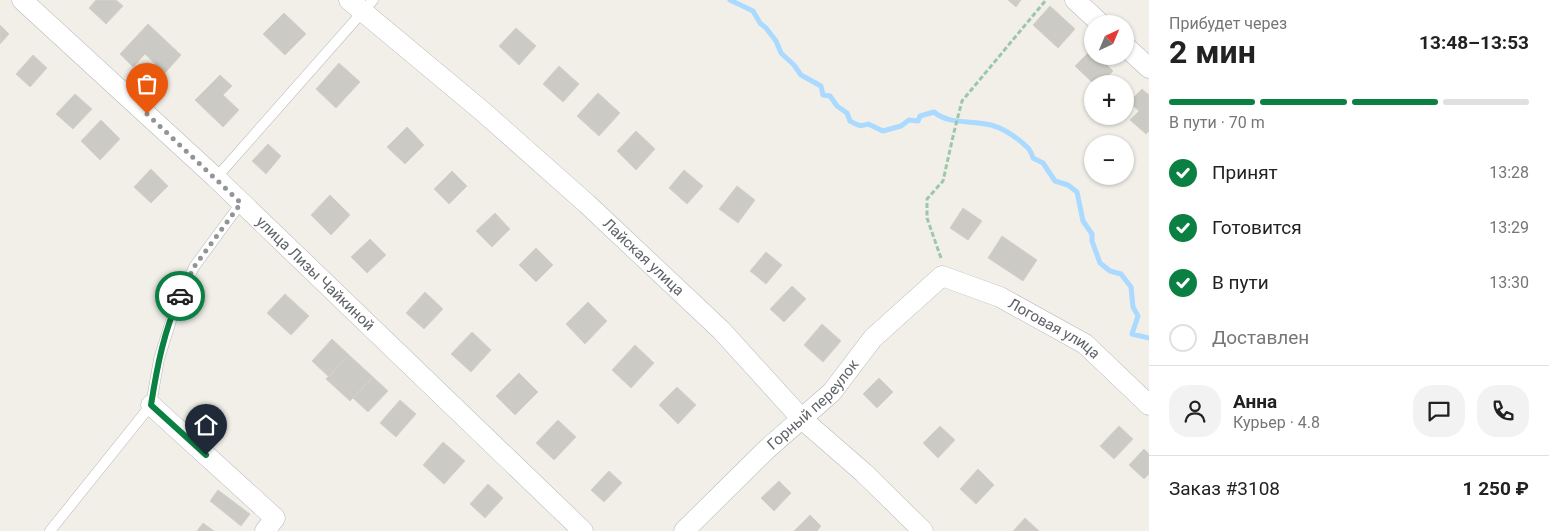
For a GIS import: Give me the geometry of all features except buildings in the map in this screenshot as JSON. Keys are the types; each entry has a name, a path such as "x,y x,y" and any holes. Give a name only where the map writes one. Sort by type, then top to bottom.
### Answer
{"street":[{"name":"улица Лизы Чайкиной","path":"22,0 216,178 584,531"},
{"path":"1075,0 1091,15"},
{"name":"Лайская улица","path":"362,4 586,203 721,330 802,419 864,473 923,531"},
{"path":"1134,54 1149,68"},
{"name":"Логовая улица","path":"942,276 1000,297 1085,344 1149,405"},
{"name":"Горный переулок","path":"684,531 767,449 832,392 873,338 942,276"},
{"path":"151,405 275,518 265,531"}],"lane":[{"path":"216,178 362,4"},
{"path":"50,531 151,405 158,359 175,308 194,267 241,203"}],"path":[{"path":"942,276 942,261 927,218 927,199 943,182 962,102 1046,0"}],"waterway":[{"path":"730,0 753,11 760,23 776,41 781,53 794,65 801,75 821,86 823,95 830,96 837,106 847,113 850,121 855,124 868,124 883,131 901,126 909,120 918,121 920,116 934,112 954,121 995,126 1019,140 1030,150 1033,158 1043,163 1055,181 1068,185 1077,192 1083,221 1092,234 1092,241 1100,263 1110,271 1121,274 1131,287 1133,307 1138,316 1132,334 1149,338"}],"way so far":[{"path":"147,114 241,203 194,267 180,296"}],"route":[{"path":"180,296 158,359 151,405 206,455"}]}
